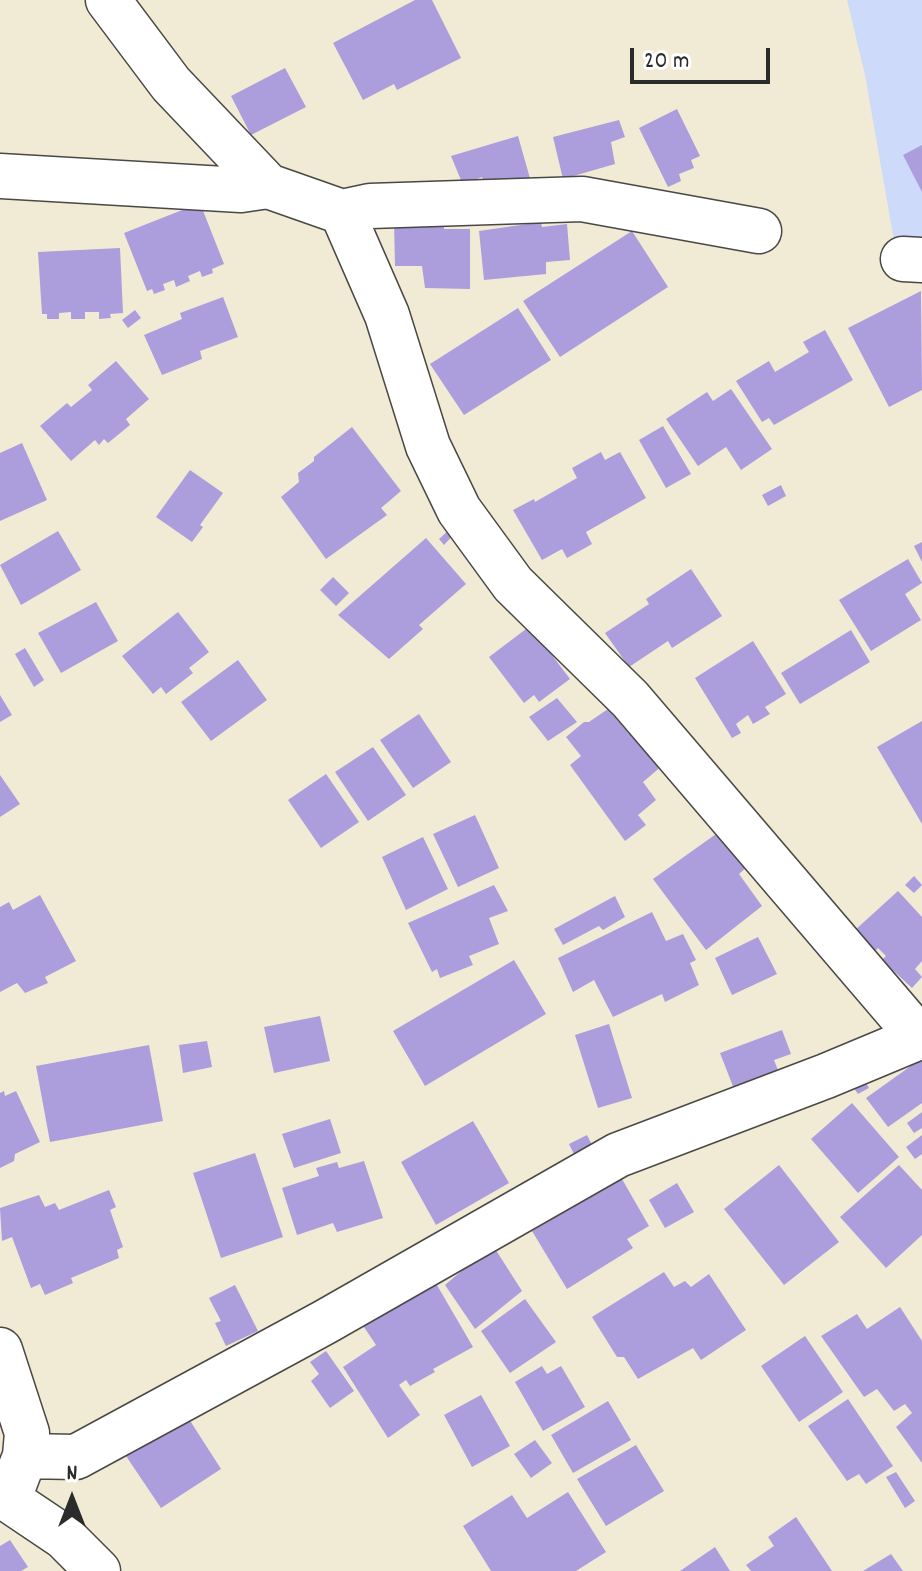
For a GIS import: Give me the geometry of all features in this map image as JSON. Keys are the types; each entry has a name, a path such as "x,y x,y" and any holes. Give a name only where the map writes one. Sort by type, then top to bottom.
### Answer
{"street":[{"path":"108,0 171,84 268,186 342,212 370,206 582,199 759,231"},
{"path":"0,176 241,190 268,186"},
{"path":"25,1456 76,1457 325,1322 618,1155 811,1082 921,1036 630,699 513,584 459,510 428,446 387,315 342,212"},
{"path":"0,1350 25,1423 25,1456 5,1496 64,1537 98,1571"}],"shaded area":[{"path":"847,0 922,0 922,246 894,241 865,75"}],"building":[{"path":"415,0 432,0 461,58 397,90 394,84 363,100 333,43"},
{"path":"285,68 306,107 251,135 231,96"},
{"path":"677,109 700,156 691,160 694,168 679,174 681,181 668,187 639,128"},
{"path":"619,120 625,137 611,142 615,164 563,179 553,137"},
{"path":"518,136 531,182 484,184 482,177 463,185 451,156"},
{"path":"922,145 922,192 903,155"},
{"path":"200,203 224,264 202,277 200,271 188,276 190,281 176,287 174,280 163,284 165,290 154,294 152,289 147,291 124,233"},
{"path":"444,221 444,229 470,229 470,289 425,288 422,266 395,266 394,222"},
{"path":"541,222 542,227 567,224 570,260 546,262 546,274 484,280 479,231"},
{"path":"632,231 668,287 560,357 523,301"},
{"path":"120,248 123,313 99,319 99,312 85,312 85,319 71,319 71,312 59,313 59,319 47,319 47,314 42,314 38,252"},
{"path":"921,291 922,390 889,407 848,328"},
{"path":"223,297 238,337 200,351 202,359 162,375 144,335 182,319 180,313"},
{"path":"518,308 551,360 464,415 430,364"},
{"path":"135,310 141,318 128,328 122,320"},
{"path":"825,330 853,380 774,425 769,418 762,422 736,381 769,361 775,372 809,352 803,342"},
{"path":"116,361 149,399 126,419 130,425 108,443 104,439 99,445 95,440 71,461 40,426 67,403 71,407 92,390 88,385"},
{"path":"731,389 772,449 741,470 726,447 698,466 666,419 707,392 713,401"},
{"path":"663,426 691,474 666,488 639,440"},
{"path":"352,427 401,491 381,508 387,515 326,559 281,497 299,482 298,473 314,461 314,457"},
{"path":"22,443 47,500 0,521 0,453"},
{"path":"601,452 605,460 620,452 646,498 586,532 592,544 567,558 562,549 542,560 513,510 534,499 535,502 577,478 572,468"},
{"path":"190,470 223,493 192,542 156,517"},
{"path":"781,485 786,496 768,506 762,495"},
{"path":"451,528 455,533 444,545 439,539"},
{"path":"58,531 81,570 21,605 0,565"},
{"path":"426,538 466,584 419,625 423,629 389,659 338,615"},
{"path":"922,542 922,562 914,546"},
{"path":"908,559 922,583 905,594 921,620 871,651 839,600"},
{"path":"691,569 722,616 672,648 668,641 629,667 605,633 649,604 646,599"},
{"path":"333,577 349,593 336,606 320,590"},
{"path":"96,602 118,641 61,673 38,633"},
{"path":"178,612 209,652 189,668 193,673 166,694 161,687 153,694 122,656"},
{"path":"530,626 570,679 539,702 534,695 524,703 489,657"},
{"path":"851,630 870,662 800,704 781,673"},
{"path":"753,641 786,694 765,707 770,714 753,724 748,715 736,724 741,733 732,738 695,678"},
{"path":"25,648 44,680 34,687 15,654"},
{"path":"238,660 267,700 211,741 181,702"},
{"path":"0,695 12,715 0,722"},
{"path":"557,698 577,722 548,741 529,717"},
{"path":"608,709 629,734 635,730 663,765 643,782 656,800 638,815 646,825 625,841 570,765 581,756 566,737 584,722"},
{"path":"419,714 451,762 413,788 380,740"},
{"path":"922,721 922,824 877,747"},
{"path":"373,747 406,795 368,821 335,772"},
{"path":"326,774 359,822 321,848 288,800"},
{"path":"0,775 20,804 0,817"},
{"path":"475,815 499,868 458,887 433,834"},
{"path":"723,829 751,863 739,874 762,906 706,950 653,879"},
{"path":"423,837 448,889 406,910 382,857"},
{"path":"914,876 922,885 914,893 905,885"},
{"path":"494,885 508,911 489,918 499,944 469,956 473,965 440,978 437,969 432,972 408,923"},
{"path":"898,891 922,917 922,961 915,969 922,977 912,988 882,960 886,956 878,948 873,953 854,931"},
{"path":"40,895 76,961 45,977 48,983 25,993 17,983 0,992 0,907 9,902 13,910"},
{"path":"615,896 625,917 603,930 599,926 563,945 554,929"},
{"path":"652,912 666,941 683,934 696,960 690,963 699,985 665,1002 662,994 613,1017 594,980 573,992 558,958"},
{"path":"758,937 777,974 732,995 715,958"},
{"path":"514,960 546,1014 425,1086 393,1031"},
{"path":"320,1016 330,1061 274,1073 264,1027"},
{"path":"609,1024 632,1098 598,1108 575,1035"},
{"path":"782,1030 791,1054 774,1060 781,1078 736,1094 720,1053"},
{"path":"207,1041 212,1067 183,1073 179,1045"},
{"path":"149,1045 163,1121 50,1142 36,1066"},
{"path":"922,1058 922,1103 888,1127 866,1098"},
{"path":"864,1080 869,1088 858,1094 853,1087"},
{"path":"4,1091 5,1096 16,1091 40,1142 15,1154 14,1161 0,1168 0,1093"},
{"path":"852,1103 899,1157 858,1193 811,1139"},
{"path":"922,1112 922,1128 914,1133 907,1123"},
{"path":"330,1119 341,1153 294,1168 282,1134"},
{"path":"473,1121 509,1183 436,1225 401,1162"},
{"path":"587,1135 592,1145 574,1154 569,1144"},
{"path":"922,1135 922,1154 915,1159 906,1147"},
{"path":"255,1153 283,1237 221,1258 193,1173"},
{"path":"364,1161 383,1218 337,1232 333,1223 297,1235 282,1188 319,1176 316,1168 337,1162 339,1168"},
{"path":"779,1165 839,1242 784,1285 724,1209"},
{"path":"899,1165 922,1190 922,1235 886,1268 840,1217"},
{"path":"622,1179 649,1226 627,1239 633,1248 567,1289 532,1231"},
{"path":"677,1183 694,1212 665,1228 649,1200"},
{"path":"109,1190 116,1207 110,1210 123,1247 117,1250 119,1258 71,1278 73,1283 45,1295 40,1284 31,1288 12,1237 2,1241 0,1208 39,1195 45,1207 55,1203 59,1210"},
{"path":"492,1244 522,1291 475,1329 445,1285 465,1268 461,1262"},
{"path":"664,1272 674,1287 685,1281 691,1287 709,1274 746,1330 701,1360 693,1348 638,1379 624,1357 617,1357 592,1317"},
{"path":"434,1280 473,1347 410,1386 406,1380 399,1385 420,1415 388,1438 343,1367 376,1345 362,1324"},
{"path":"235,1285 258,1331 226,1346 215,1323 221,1321 209,1298"},
{"path":"525,1299 556,1342 510,1373 481,1331"},
{"path":"900,1307 922,1341 922,1463 896,1427 912,1413 905,1404 894,1411 877,1389 864,1397 821,1336 857,1314 867,1329"},
{"path":"805,1336 843,1392 799,1422 761,1366"},
{"path":"326,1351 354,1391 330,1408 311,1381 319,1374 310,1362"},
{"path":"542,1366 547,1374 561,1366 585,1407 543,1431 515,1382"},
{"path":"481,1395 510,1446 472,1467 444,1415"},
{"path":"848,1399 893,1466 866,1484 859,1474 847,1481 808,1426"},
{"path":"608,1401 631,1440 573,1473 551,1435"},
{"path":"187,1416 221,1469 161,1508 126,1456"},
{"path":"535,1440 552,1463 531,1478 514,1454"},
{"path":"636,1445 664,1491 606,1526 577,1479"},
{"path":"896,1472 915,1501 905,1508 886,1477"},
{"path":"568,1492 606,1552 576,1571 491,1571 463,1526 512,1495 527,1518"},
{"path":"796,1517 832,1571 751,1571 746,1565 774,1546 768,1537"},
{"path":"10,1540 28,1567 21,1571 0,1571 0,1546"},
{"path":"715,1547 730,1571 680,1571"},
{"path":"891,1554 903,1571 863,1571"}]}
